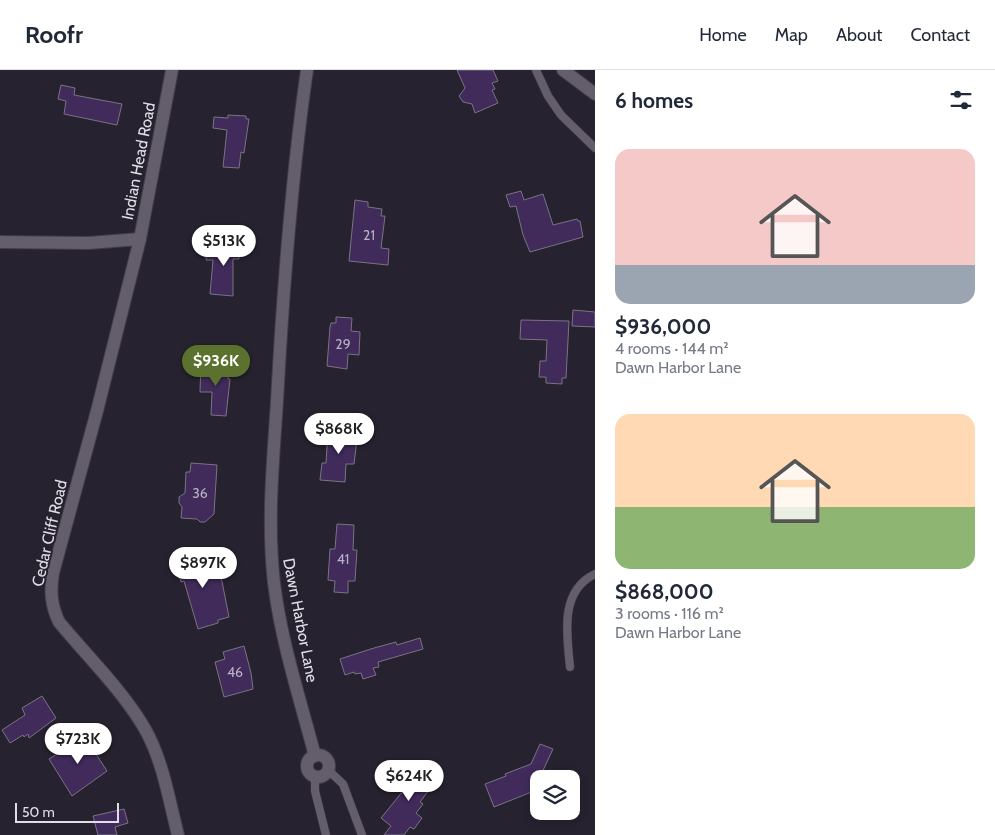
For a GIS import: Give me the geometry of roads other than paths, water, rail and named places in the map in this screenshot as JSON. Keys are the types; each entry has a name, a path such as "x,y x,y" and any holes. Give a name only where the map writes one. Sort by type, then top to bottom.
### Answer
{"street":[{"name":"Indian Head Road","path":"0,242 88,243 140,239 172,70"},
{"name":"Dawn Harbor Lane","path":"307,70 296,155 280,337 271,483 271,548 274,584 280,615 315,756"},
{"path":"562,70 595,94"},
{"name":"Cedar Cliff Road","path":"140,239 97,411 52,573 50,596 53,610 59,622 132,708 146,731 155,753 178,835"},
{"name":"Dawn Harbor Lane","path":"315,776 310,772 308,766 310,759 315,756 322,756 327,760 328,770"},
{"path":"315,776 323,775 328,770"}],"lane":[{"path":"536,70 548,96 561,115 595,148"},
{"path":"570,667 567,630 569,601 579,585 595,574"},
{"path":"328,770 343,784 362,835"},
{"path":"315,776 315,791 326,835"}]}
